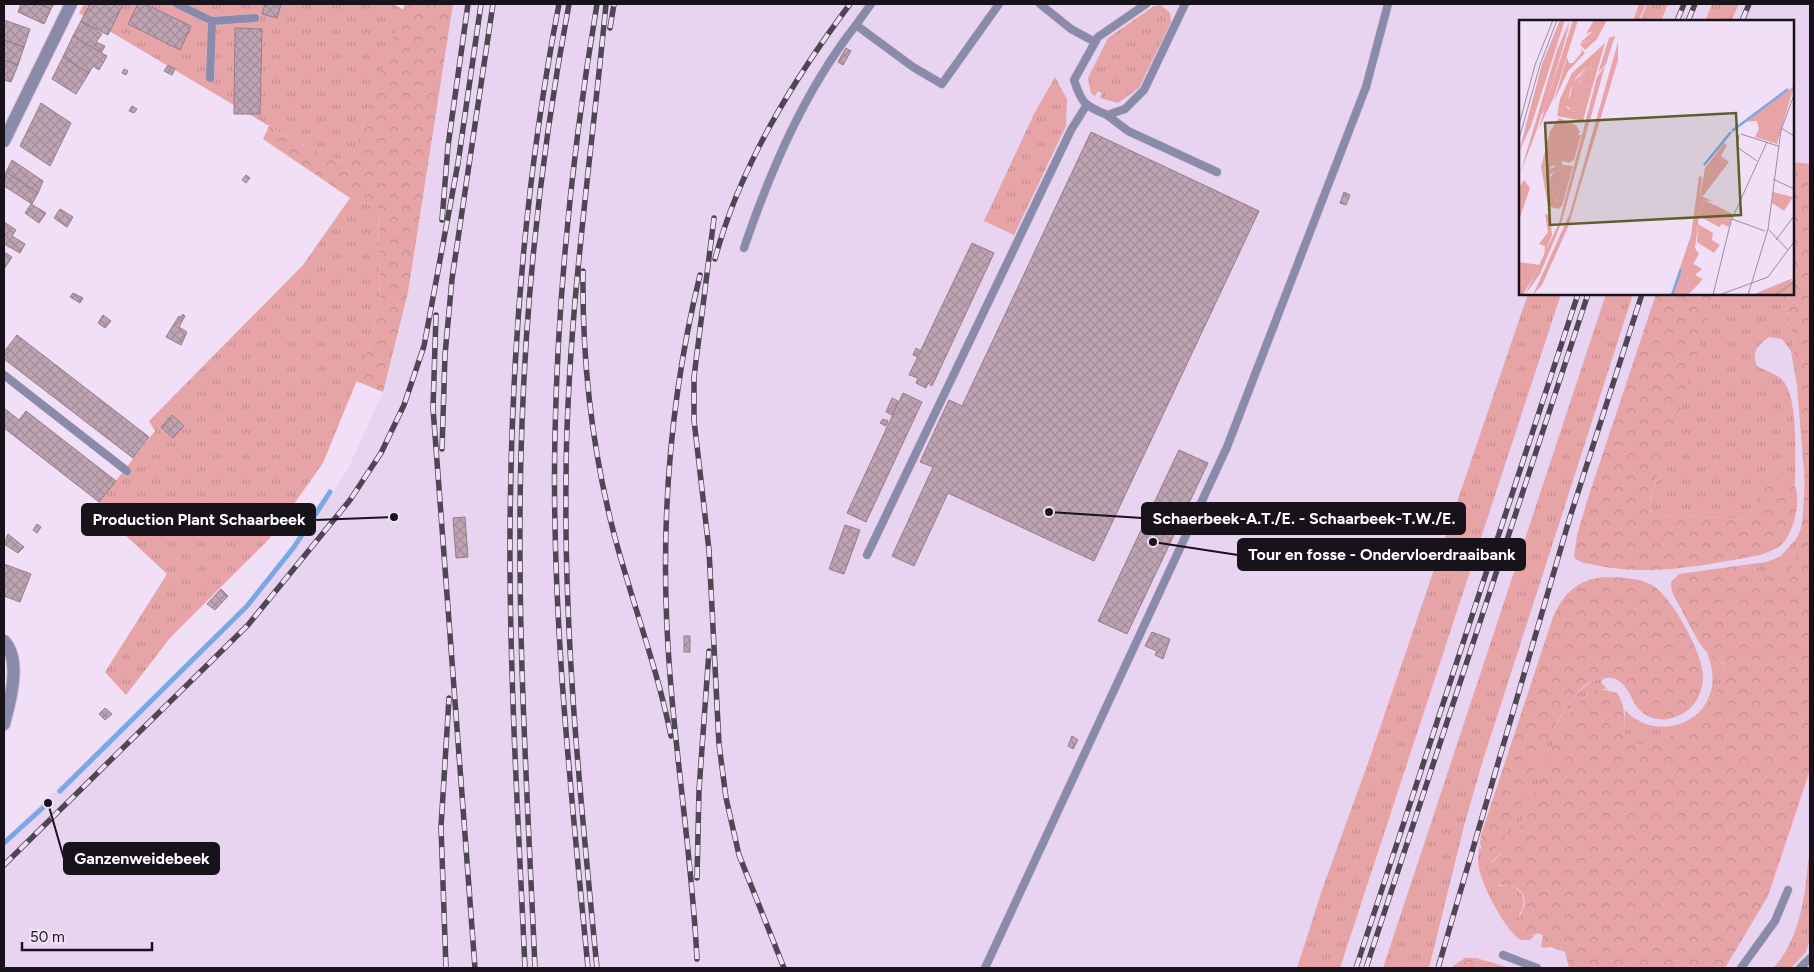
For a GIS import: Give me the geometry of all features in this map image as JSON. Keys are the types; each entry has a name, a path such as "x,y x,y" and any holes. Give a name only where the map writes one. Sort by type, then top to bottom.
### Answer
{"street":[{"path":"4,141 71,4"},
{"path":"4,641 8,645 13,661 4,724"}],"lane":[{"path":"176,4 212,21 255,18"},
{"path":"744,248 760,202 812,89 836,51 871,4"},
{"path":"856,25 912,67 942,84 999,4"},
{"path":"1040,4 1071,29 1095,42"},
{"path":"1146,4 1098,37 1074,80 1081,100 1086,106 1107,115 1128,130 1217,172"},
{"path":"1107,115 1124,109 1144,90 1185,4"},
{"path":"985,968 1227,447 1366,87 1388,4"},
{"path":"210,78 212,21"},
{"path":"867,555 1071,130 1086,106"},
{"path":"4,375 127,471"},
{"path":"1741,968 1775,921 1788,890"},
{"path":"1503,955 1537,968"},
{"path":"1800,968 1810,958"}],"shaded area":[{"path":"453,4 1810,4 1810,968 4,968 4,839 203,650 285,563 347,471 383,392 408,292"}],"green space":[{"path":"84,4 393,4 404,10 349,165 296,142 79,13"},
{"path":"405,4 453,4 408,292 383,392 356,381 366,358 380,302 378,207 350,198 263,139 269,126 296,142 349,165"},
{"path":"1639,4 1646,4 1638,20 1633,20"},
{"path":"1647,4 1668,4 1661,20 1640,20"},
{"path":"1712,4 1739,4 1731,20 1705,20"},
{"path":"1161,5 1170,13 1171,22 1139,88 1118,103 1100,98 1102,93 1098,91 1095,96 1091,93 1088,78 1108,38 1154,6"},
{"path":"1055,77 1067,99 1066,126 1014,235 984,221 1034,114"},
{"path":"1794,162 1810,164 1810,770 1768,896 1725,968 1569,968 1565,952 1541,946 1543,935 1537,933 1527,937 1521,936 1518,925 1524,904 1522,893 1515,887 1492,883 1488,880 1488,870 1492,862 1502,853 1526,815 1558,735 1568,716 1582,700 1598,688 1617,693 1623,707 1628,743 1643,744 1658,741 1686,725 1698,714 1719,688 1726,675 1724,665 1703,648 1672,592 1671,582 1679,574 1737,566 1766,572 1778,580 1784,580 1790,571 1796,556 1801,528 1805,461 1800,389 1783,295 1794,295"},
{"path":"350,198 378,207 380,302 366,358 323,463 269,539 170,638 126,695 105,672 167,574 95,507 155,431 149,421 303,265"},
{"path":"1528,295 1561,295 1340,968 1297,968 1323,887 1368,763"},
{"path":"1606,295 1633,295 1483,760 1464,826 1429,968 1383,968"},
{"path":"1656,295 1715,295 1683,401 1650,500 1650,511 1655,515 1748,519 1756,512 1757,494 1762,482 1771,478 1792,480 1797,494 1797,503 1794,522 1787,538 1780,546 1760,555 1678,568 1636,570 1595,565 1574,557 1577,535"},
{"path":"1715,295 1783,295 1797,364 1805,423 1807,482 1802,540 1789,575 1785,580 1778,580 1757,570 1737,566 1766,562 1780,557 1797,538 1803,523 1805,484 1797,385 1791,351 1782,339 1769,337 1757,349 1755,361 1757,366 1780,378 1790,394 1795,434 1795,485 1792,480 1757,494 1757,511 1752,518 1748,519 1655,515 1648,508"},
{"path":"1604,577 1629,578 1647,582 1660,591 1685,626 1698,654 1703,676 1699,694 1689,710 1675,717 1660,719 1646,715 1640,710 1618,680 1605,677 1586,684 1564,711 1550,735 1509,829 1492,851 1483,852 1480,844 1481,835 1553,617 1562,601 1572,589 1586,581"},
{"path":"1707,652 1718,659 1726,675 1719,688 1698,714 1673,734 1658,741 1643,744 1628,743 1624,735 1625,710 1636,719 1649,725 1663,727 1689,720 1699,712 1707,700 1712,686 1712,669"},
{"path":"1601,677 1610,677 1603,679 1601,682 1607,689 1593,691 1576,707 1519,828 1505,850 1492,861 1499,886 1513,887 1521,893 1523,903 1519,915 1532,936 1537,933 1530,940 1521,940 1501,918 1481,876 1478,865 1480,844 1480,850 1568,705 1587,685"},
{"path":"1808,859 1810,860 1810,940 1806,952 1791,968 1773,968 1789,945 1800,917"},
{"path":"1465,958 1476,958 1510,968 1450,968"}],"building":[{"path":"21,4 39,4 51,9 44,24 18,12"},
{"path":"39,4 54,4 51,9"},
{"path":"90,4 123,4 108,35 81,21"},
{"path":"138,4 145,4 191,26 180,50 128,24"},
{"path":"265,4 281,5 277,18 262,14"},
{"path":"4,20 30,29 24,47 4,40"},
{"path":"81,21 102,34 96,42 105,46 101,53 73,36"},
{"path":"235,28 262,29 260,114 234,114"},
{"path":"73,36 107,56 99,70 93,66 89,73 63,57"},
{"path":"4,40 24,47 18,65 4,60"},
{"path":"846,48 851,51 843,65 838,62"},
{"path":"63,57 89,73 76,94 52,79"},
{"path":"4,60 18,65 11,82 4,80"},
{"path":"168,65 175,69 172,75 164,71"},
{"path":"124,69 128,71 126,75 122,73"},
{"path":"41,103 71,123 50,166 20,146"},
{"path":"132,106 137,109 134,113 129,111"},
{"path":"1091,132 1259,211 1094,561 948,493 914,566 892,556 933,467 920,462 949,400 962,406"},
{"path":"12,160 43,181 38,193 6,172"},
{"path":"6,172 38,193 32,204 4,186"},
{"path":"246,175 250,178 246,183 242,180"},
{"path":"1344,192 1350,195 1346,205 1340,203"},
{"path":"31,204 46,213 39,223 25,213"},
{"path":"60,209 73,217 67,227 54,218"},
{"path":"4,222 16,230 12,236 25,244 20,253 4,244"},
{"path":"972,243 994,253 932,386 928,383 926,388 916,383 918,378 909,375"},
{"path":"4,252 12,257 4,269"},
{"path":"73,293 83,298 80,303 70,297"},
{"path":"183,314 185,316 179,327 187,332 181,345 166,337 179,316 181,317"},
{"path":"103,315 111,321 105,328 98,323"},
{"path":"17,335 149,437 133,458 4,359 4,352"},
{"path":"916,348 921,351 918,357 913,355"},
{"path":"903,393 922,402 866,522 847,513"},
{"path":"892,398 898,401 892,415 886,412"},
{"path":"4,408 19,420 26,411 116,481 99,502 4,428"},
{"path":"172,415 184,426 173,438 161,427"},
{"path":"883,419 888,421 886,426 880,423"},
{"path":"1179,450 1208,463 1127,634 1098,621"},
{"path":"465,517 468,557 456,558 453,518"},
{"path":"37,524 41,527 37,533 33,530"},
{"path":"845,525 860,530 844,574 829,569"},
{"path":"8,534 24,547 18,553 4,544"},
{"path":"4,564 31,574 20,602 4,596"},
{"path":"221,589 228,596 215,610 207,604"},
{"path":"1152,632 1170,639 1163,659 1155,655 1157,651 1145,646"},
{"path":"684,636 690,636 690,652 684,652"},
{"path":"105,708 112,714 105,720 99,714"},
{"path":"1072,736 1078,740 1073,749 1068,746"}],"waterway":[{"path":"60,791 247,606 294,547 330,492"},
{"path":"4,843 48,803"}],"railway":[{"path":"442,220 448,146 468,4"},
{"path":"4,865 248,625 350,500 381,453 404,405 424,346 458,163 481,4"},
{"path":"442,449 445,355 452,279 493,4"},
{"path":"525,968 512,670 510,570 512,428 527,215 536,144 559,4"},
{"path":"535,968 521,628 520,492 522,424 532,266 551,108 569,4"},
{"path":"588,968 569,768 559,635 556,568 555,434 559,326 568,218 588,57 597,4"},
{"path":"597,968 571,662 566,539 566,478 567,418 575,300 606,4"},
{"path":"610,28 614,4"},
{"path":"715,259 739,191 770,125 808,63 850,4"},
{"path":"1677,20 1684,4"},
{"path":"1688,20 1695,4"},
{"path":"1742,20 1749,4"},
{"path":"714,218 694,377 694,420 709,550 719,744 726,798 739,855 784,968"},
{"path":"583,271 584,337 590,404 606,502 659,685 671,736"},
{"path":"697,959 690,869 671,691 666,601 666,519 677,396 683,355 700,275"},
{"path":"1356,968 1578,295"},
{"path":"1366,968 1588,295"},
{"path":"1438,968 1570,517 1642,295"},
{"path":"436,315 433,408 475,968"},
{"path":"697,878 699,790 709,651"},
{"path":"446,968 441,827 449,698"}],"place":[{"name":"Schaerbeek-A.T./E. - Schaarbeek-T.W./E.","path":"1049,512"},
{"name":"Production Plant Schaarbeek","path":"394,517"},
{"name":"Tour en fosse - Ondervloerdraaibank","path":"1153,542"},
{"name":"Ganzenweidebeek","path":"48,803"}]}
